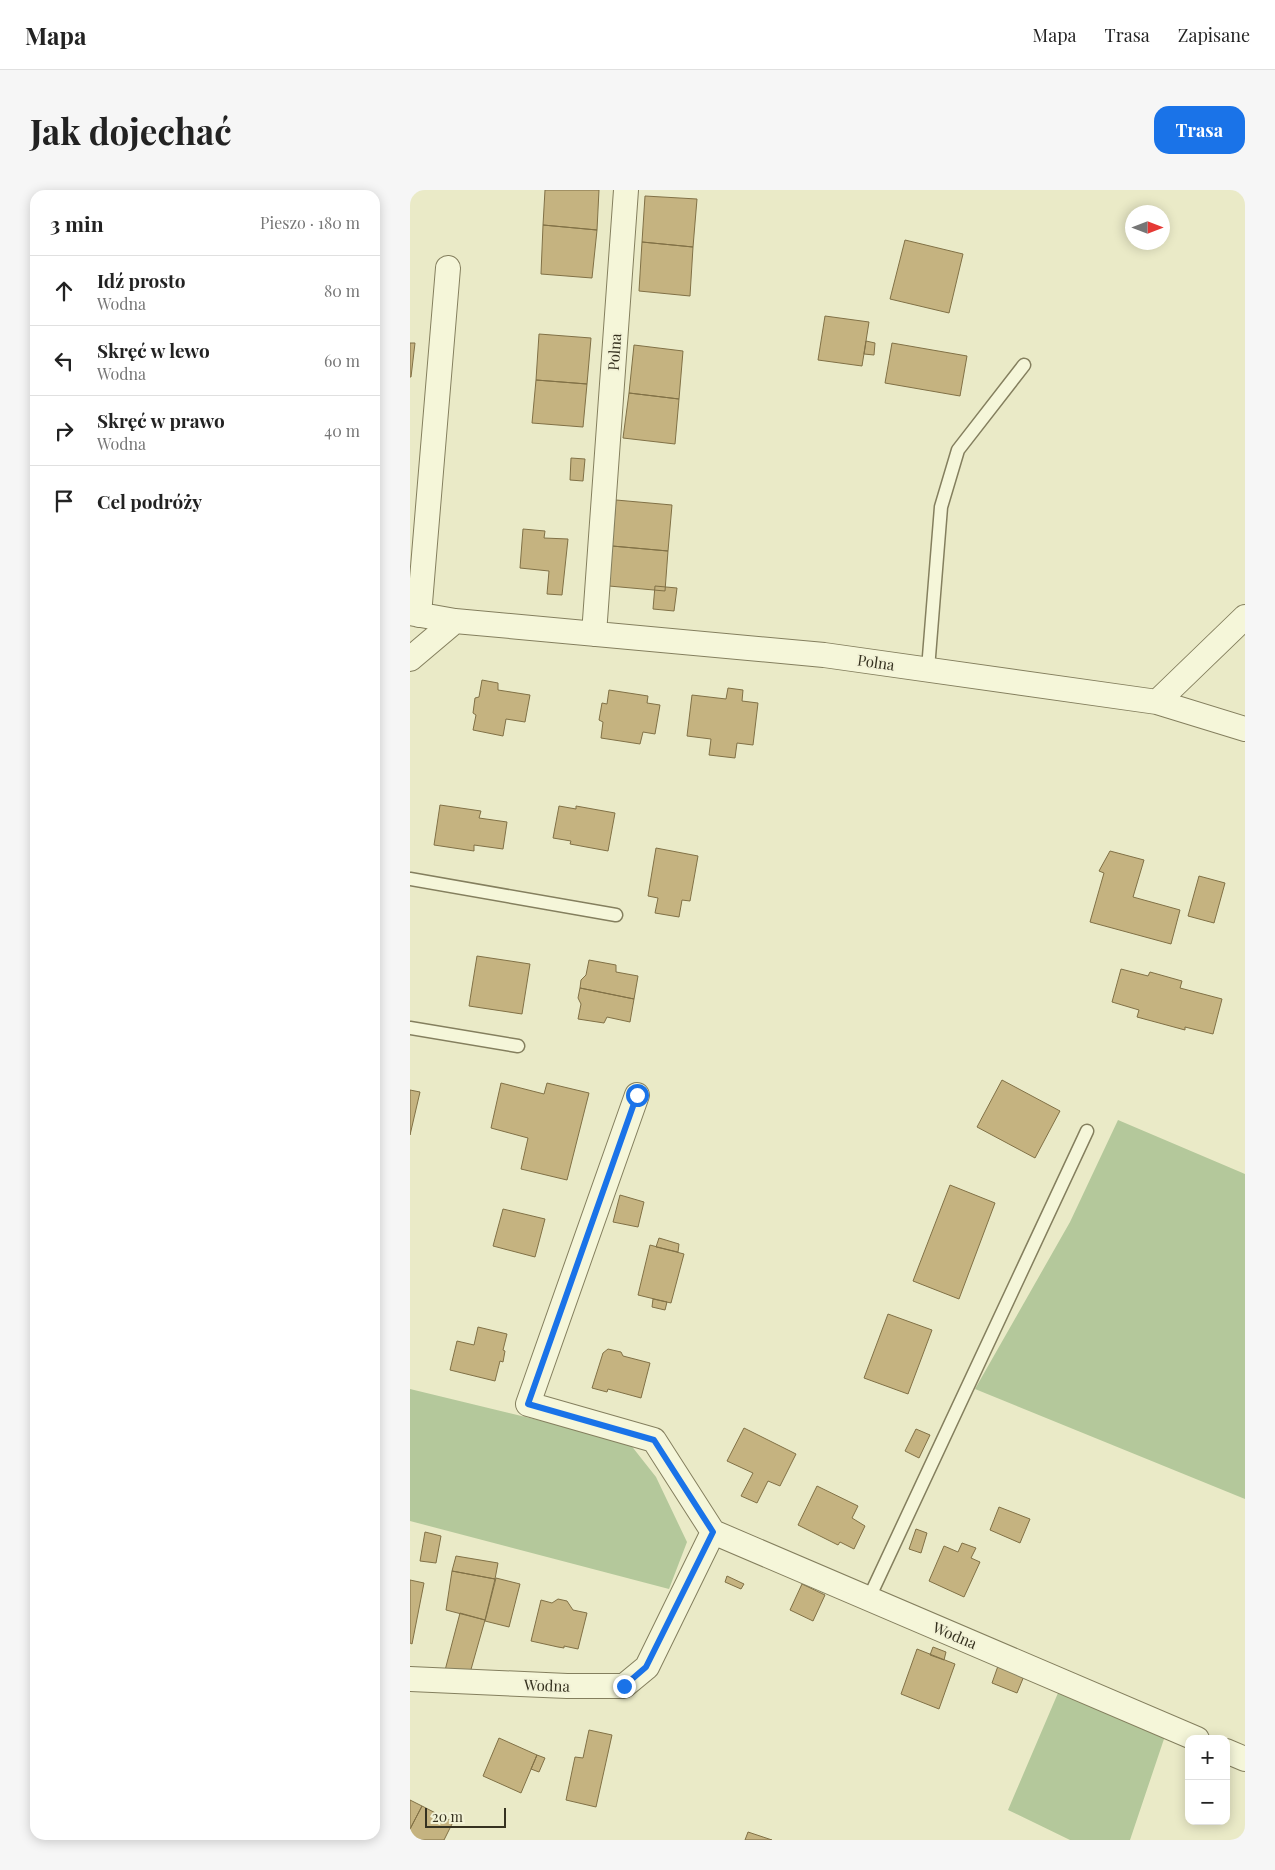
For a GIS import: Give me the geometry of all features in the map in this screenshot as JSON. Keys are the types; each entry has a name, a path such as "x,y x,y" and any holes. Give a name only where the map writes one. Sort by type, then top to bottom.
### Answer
{"street":[{"name":"Polna","path":"594,634 626,190"},
{"name":"Polna","path":"448,268 415,614 455,622 824,655 928,669 1157,702 1245,729"},
{"path":"1157,702 1245,617"},
{"path":"410,659 455,622"},
{"path":"637,1095 528,1404 654,1440 713,1532"},
{"name":"Wodna","path":"410,1680 566,1686 624,1686 646,1667 713,1532 1188,1735"},
{"path":"1230,1753 1245,1759"}],"lane":[{"path":"928,669 941,507 958,450 1024,365"},
{"path":"410,879 616,915"},
{"path":"410,1028 518,1046"},
{"path":"869,1598 1087,1131"}],"green space":[{"path":"1118,1120 1245,1174 1245,1499 975,1389 1070,1222"},
{"path":"410,1389 630,1444 656,1477 687,1542 669,1589 410,1521"},
{"path":"1061,1686 1166,1733 1130,1840 1070,1840 1008,1810"}],"building":[{"path":"545,190 599,190 597,230 543,225"},
{"path":"645,196 697,199 693,247 642,242"},
{"path":"543,225 597,230 592,278 541,274"},
{"path":"905,240 963,254 949,313 890,299"},
{"path":"642,242 693,247 690,296 639,291"},
{"path":"825,316 869,322 862,366 818,360"},
{"path":"539,334 591,338 587,384 536,380"},
{"path":"866,341 875,343 874,355 864,354"},
{"path":"410,343 415,343 411,377 410,377"},
{"path":"892,343 967,356 960,396 885,383"},
{"path":"634,345 683,351 679,399 629,393"},
{"path":"536,380 587,384 583,427 532,423"},
{"path":"629,393 679,399 675,444 623,438"},
{"path":"571,458 585,459 583,481 570,480"},
{"path":"616,500 672,505 668,551 612,546"},
{"path":"523,529 545,531 544,538 568,539 562,595 547,594 549,571 520,568"},
{"path":"612,546 668,551 665,591 609,586"},
{"path":"655,586 677,588 674,611 653,609"},
{"path":"482,680 498,683 498,690 530,695 525,722 506,719 503,736 473,730 476,715 473,713 475,698 479,697"},
{"path":"728,688 743,690 742,701 758,703 753,745 737,743 735,758 709,755 711,739 687,736 692,695 726,699"},
{"path":"609,690 648,696 647,703 660,705 655,734 643,732 640,744 601,738 603,722 599,720 602,703 607,704"},
{"path":"440,805 481,811 479,818 507,822 503,849 474,845 474,851 434,845"},
{"path":"559,806 576,809 576,806 615,813 608,851 570,844 571,841 553,838"},
{"path":"656,848 698,856 690,901 682,900 679,917 655,913 658,898 648,896"},
{"path":"1110,851 1144,860 1133,897 1180,910 1171,944 1090,922 1104,873 1099,871"},
{"path":"1199,876 1225,883 1214,923 1188,916"},
{"path":"477,956 530,964 522,1014 469,1006"},
{"path":"589,960 616,965 616,972 638,976 634,999 580,988 581,980 586,975"},
{"path":"1121,969 1148,976 1150,972 1182,981 1180,988 1222,999 1213,1034 1185,1027 1185,1030 1137,1017 1139,1010 1112,1002"},
{"path":"580,988 634,999 630,1022 607,1017 604,1023 578,1019 581,1004 578,998"},
{"path":"1002,1080 1060,1111 1035,1158 977,1127"},
{"path":"501,1083 544,1094 547,1083 589,1093 567,1180 521,1169 528,1138 491,1128"},
{"path":"410,1090 420,1092 410,1135"},
{"path":"950,1185 995,1203 959,1299 913,1281"},
{"path":"620,1195 644,1202 638,1227 613,1222"},
{"path":"503,1209 545,1219 535,1257 493,1246"},
{"path":"659,1238 679,1244 678,1252 656,1247"},
{"path":"650,1245 684,1254 671,1303 638,1295"},
{"path":"653,1299 667,1302 665,1310 652,1307"},
{"path":"888,1314 932,1330 908,1394 864,1378"},
{"path":"478,1327 507,1334 503,1350 505,1351 503,1362 500,1361 495,1381 450,1370 457,1341 474,1345"},
{"path":"608,1349 621,1352 623,1356 650,1363 641,1398 608,1389 607,1392 592,1388 603,1353"},
{"path":"744,1428 796,1454 780,1486 768,1481 757,1503 741,1496 753,1473 727,1461"},
{"path":"916,1429 930,1435 919,1458 905,1451"},
{"path":"817,1486 858,1506 852,1518 865,1526 854,1549 840,1542 838,1545 798,1525"},
{"path":"999,1507 1030,1519 1020,1543 990,1530"},
{"path":"916,1529 927,1533 921,1553 909,1549"},
{"path":"425,1532 441,1536 436,1563 420,1561"},
{"path":"962,1543 976,1548 971,1558 980,1562 964,1597 929,1581 944,1546 958,1552"},
{"path":"456,1556 498,1563 495,1579 452,1571"},
{"path":"452,1571 495,1579 485,1620 446,1610"},
{"path":"727,1576 744,1584 741,1589 725,1582"},
{"path":"496,1578 520,1584 509,1627 485,1621"},
{"path":"410,1580 424,1583 412,1644 410,1643"},
{"path":"802,1584 825,1595 813,1621 790,1610"},
{"path":"558,1599 567,1601 573,1610 587,1613 578,1649 531,1641 541,1600 552,1603"},
{"path":"460,1613 485,1620 468,1680 443,1678"},
{"path":"933,1647 946,1652 944,1660 930,1655"},
{"path":"917,1649 955,1664 939,1709 901,1694"},
{"path":"998,1666 1024,1676 1017,1693 992,1683"},
{"path":"589,1730 612,1735 596,1807 566,1800 575,1757 583,1758"},
{"path":"499,1738 537,1755 521,1793 483,1776"},
{"path":"537,1755 545,1758 539,1772 531,1769"},
{"path":"410,1800 422,1806 410,1829"},
{"path":"422,1806 453,1822 444,1840 415,1840 410,1837 410,1829"},
{"path":"748,1832 772,1840 745,1840"}],"route":[{"path":"624,1686 646,1667 713,1532 654,1440 528,1404 637,1095"}]}
